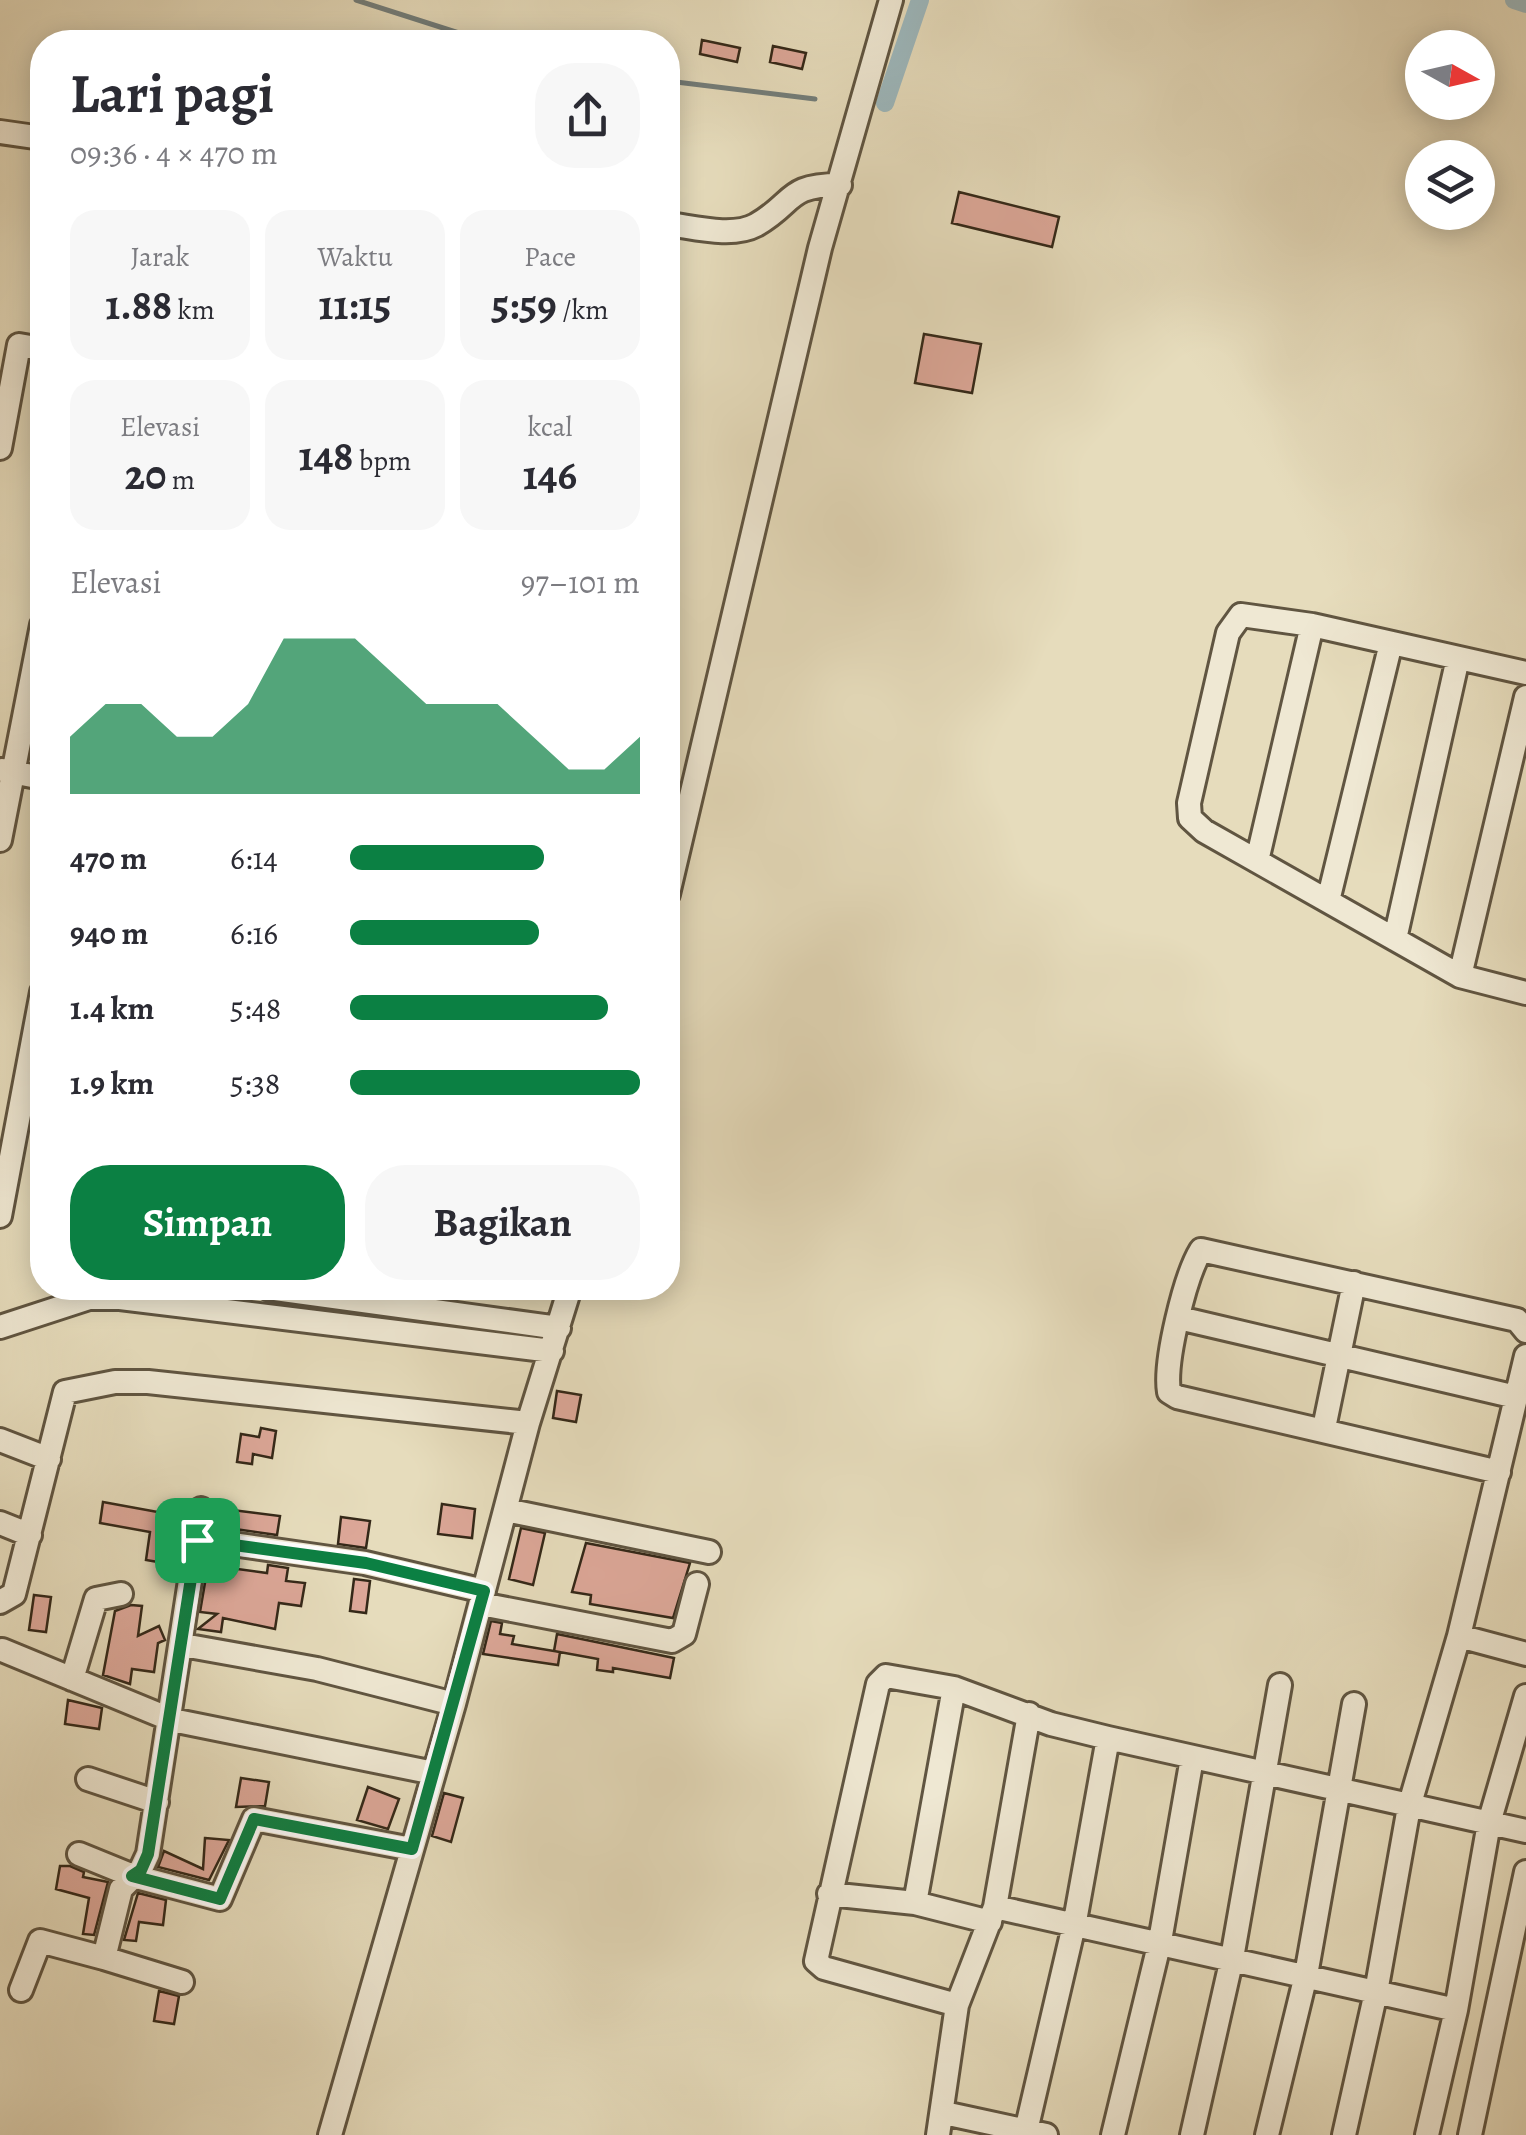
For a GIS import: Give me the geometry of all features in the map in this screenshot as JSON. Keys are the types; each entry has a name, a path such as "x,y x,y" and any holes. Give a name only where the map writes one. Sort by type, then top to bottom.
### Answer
{"street":[{"path":"680,841 752,520 820,248 891,0"},
{"path":"0,132 30,136"},
{"path":"680,225 739,230 755,225 807,185 840,186"},
{"path":"0,448 19,346 30,347"},
{"path":"1526,673 1312,625 1241,615 1228,633 1189,803 1190,818 1460,976 1526,993"},
{"path":"1258,861 1312,625"},
{"path":"1328,901 1391,643"},
{"path":"1395,939 1458,658"},
{"path":"0,840 6,771 30,673"},
{"path":"1460,976 1526,697"},
{"path":"0,1216 30,1056"},
{"path":"1498,1472 1168,1392 1179,1318 1200,1250 1516,1320 1526,1331"},
{"path":"1324,1428 1354,1283"},
{"path":"0,1327 58,1300"},
{"path":"141,1300 556,1340"},
{"path":"393,1300 556,1340"},
{"path":"330,2135 454,1704 528,1423 567,1300"},
{"path":"1179,1318 1516,1397"},
{"path":"1344,2135 1376,1992 1409,1807 1459,1636 1525,1368"},
{"path":"0,1602 14,1594 65,1392 115,1382 148,1382 528,1423"},
{"path":"0,1440 49,1459"},
{"path":"104,1958 121,1889 144,1864 172,1720 202,1509"},
{"path":"506,1510 709,1552"},
{"path":"0,1523 30,1535"},
{"path":"197,1540 366,1563 482,1598 672,1640 684,1634 697,1584"},
{"path":"72,1679 96,1600 121,1594"},
{"path":"1459,1636 1526,1654"},
{"path":"182,1645 316,1669 454,1704"},
{"path":"2,1650 172,1720 434,1773"},
{"path":"956,2005 824,1968 816,1961 878,1684 886,1676 954,1688 1108,1738 1526,1832"},
{"path":"1192,2135 1232,1958 1280,1685"},
{"path":"915,1904 954,1688"},
{"path":"1427,2135 1456,2010 1488,1823 1526,1696"},
{"path":"1267,2135 1306,1976 1354,1704"},
{"path":"1029,1714 992,1914 956,2005 941,2124 1033,2134 1108,1738"},
{"path":"1113,2135 1160,1941 1192,1758"},
{"path":"88,1779 157,1802"},
{"path":"79,1854 132,1876 220,1899 254,1819 412,1849"},
{"path":"1470,2135 1526,1872"},
{"path":"829,1894 1075,1922 1456,2010"},
{"path":"21,1990 40,1942 182,1982"}],"building":[{"path":"702,40 740,48 737,62 700,54"},
{"path":"773,46 806,53 802,69 770,62"},
{"path":"959,192 1059,217 1052,247 952,223"},
{"path":"924,334 981,344 972,393 915,383"},
{"path":"557,1391 581,1395 576,1422 553,1418"},
{"path":"261,1428 276,1431 272,1458 253,1454 252,1464 237,1462 241,1434 259,1437"},
{"path":"103,1502 185,1517 182,1535 168,1537 164,1563 146,1560 150,1532 100,1523"},
{"path":"442,1504 475,1509 472,1538 438,1534"},
{"path":"216,1508 280,1516 277,1535 214,1526"},
{"path":"341,1517 370,1521 366,1548 338,1544"},
{"path":"521,1528 545,1533 533,1585 509,1579"},
{"path":"586,1543 690,1563 673,1618 590,1604 591,1595 572,1592"},
{"path":"208,1565 267,1573 268,1565 288,1568 286,1581 305,1583 301,1606 279,1603 275,1629 223,1618 221,1632 198,1629 217,1614 200,1612"},
{"path":"354,1579 370,1581 366,1613 350,1611"},
{"path":"34,1595 51,1597 46,1632 29,1630"},
{"path":"142,1606 138,1636 159,1626 165,1640 158,1643 154,1672 132,1669 130,1684 103,1675 115,1611"},
{"path":"491,1621 502,1623 500,1634 514,1636 512,1644 560,1652 558,1665 483,1654"},
{"path":"557,1634 674,1658 670,1678 613,1668 613,1672 597,1670 598,1659 554,1651"},
{"path":"68,1700 102,1708 99,1729 65,1724"},
{"path":"241,1778 269,1782 265,1806 236,1807"},
{"path":"368,1787 399,1799 388,1829 357,1820"},
{"path":"444,1793 463,1798 451,1842 432,1836"},
{"path":"205,1838 229,1840 209,1880 158,1867 164,1851 203,1869"},
{"path":"60,1866 84,1872 83,1877 108,1882 94,1935 83,1934 89,1898 56,1889"},
{"path":"138,1893 166,1900 163,1925 139,1922 136,1941 124,1940"},
{"path":"159,1991 179,1996 174,2024 154,2021"}],"waterway":[{"path":"356,0 450,30"},
{"path":"885,103 920,0"},
{"path":"1514,0 1526,4"},
{"path":"680,82 815,99"}],"route":[{"path":"197,1540 366,1563 484,1591 412,1849 260,1818 250,1822 223,1898 132,1876 141,1870 148,1854 172,1720 197,1540"}]}
